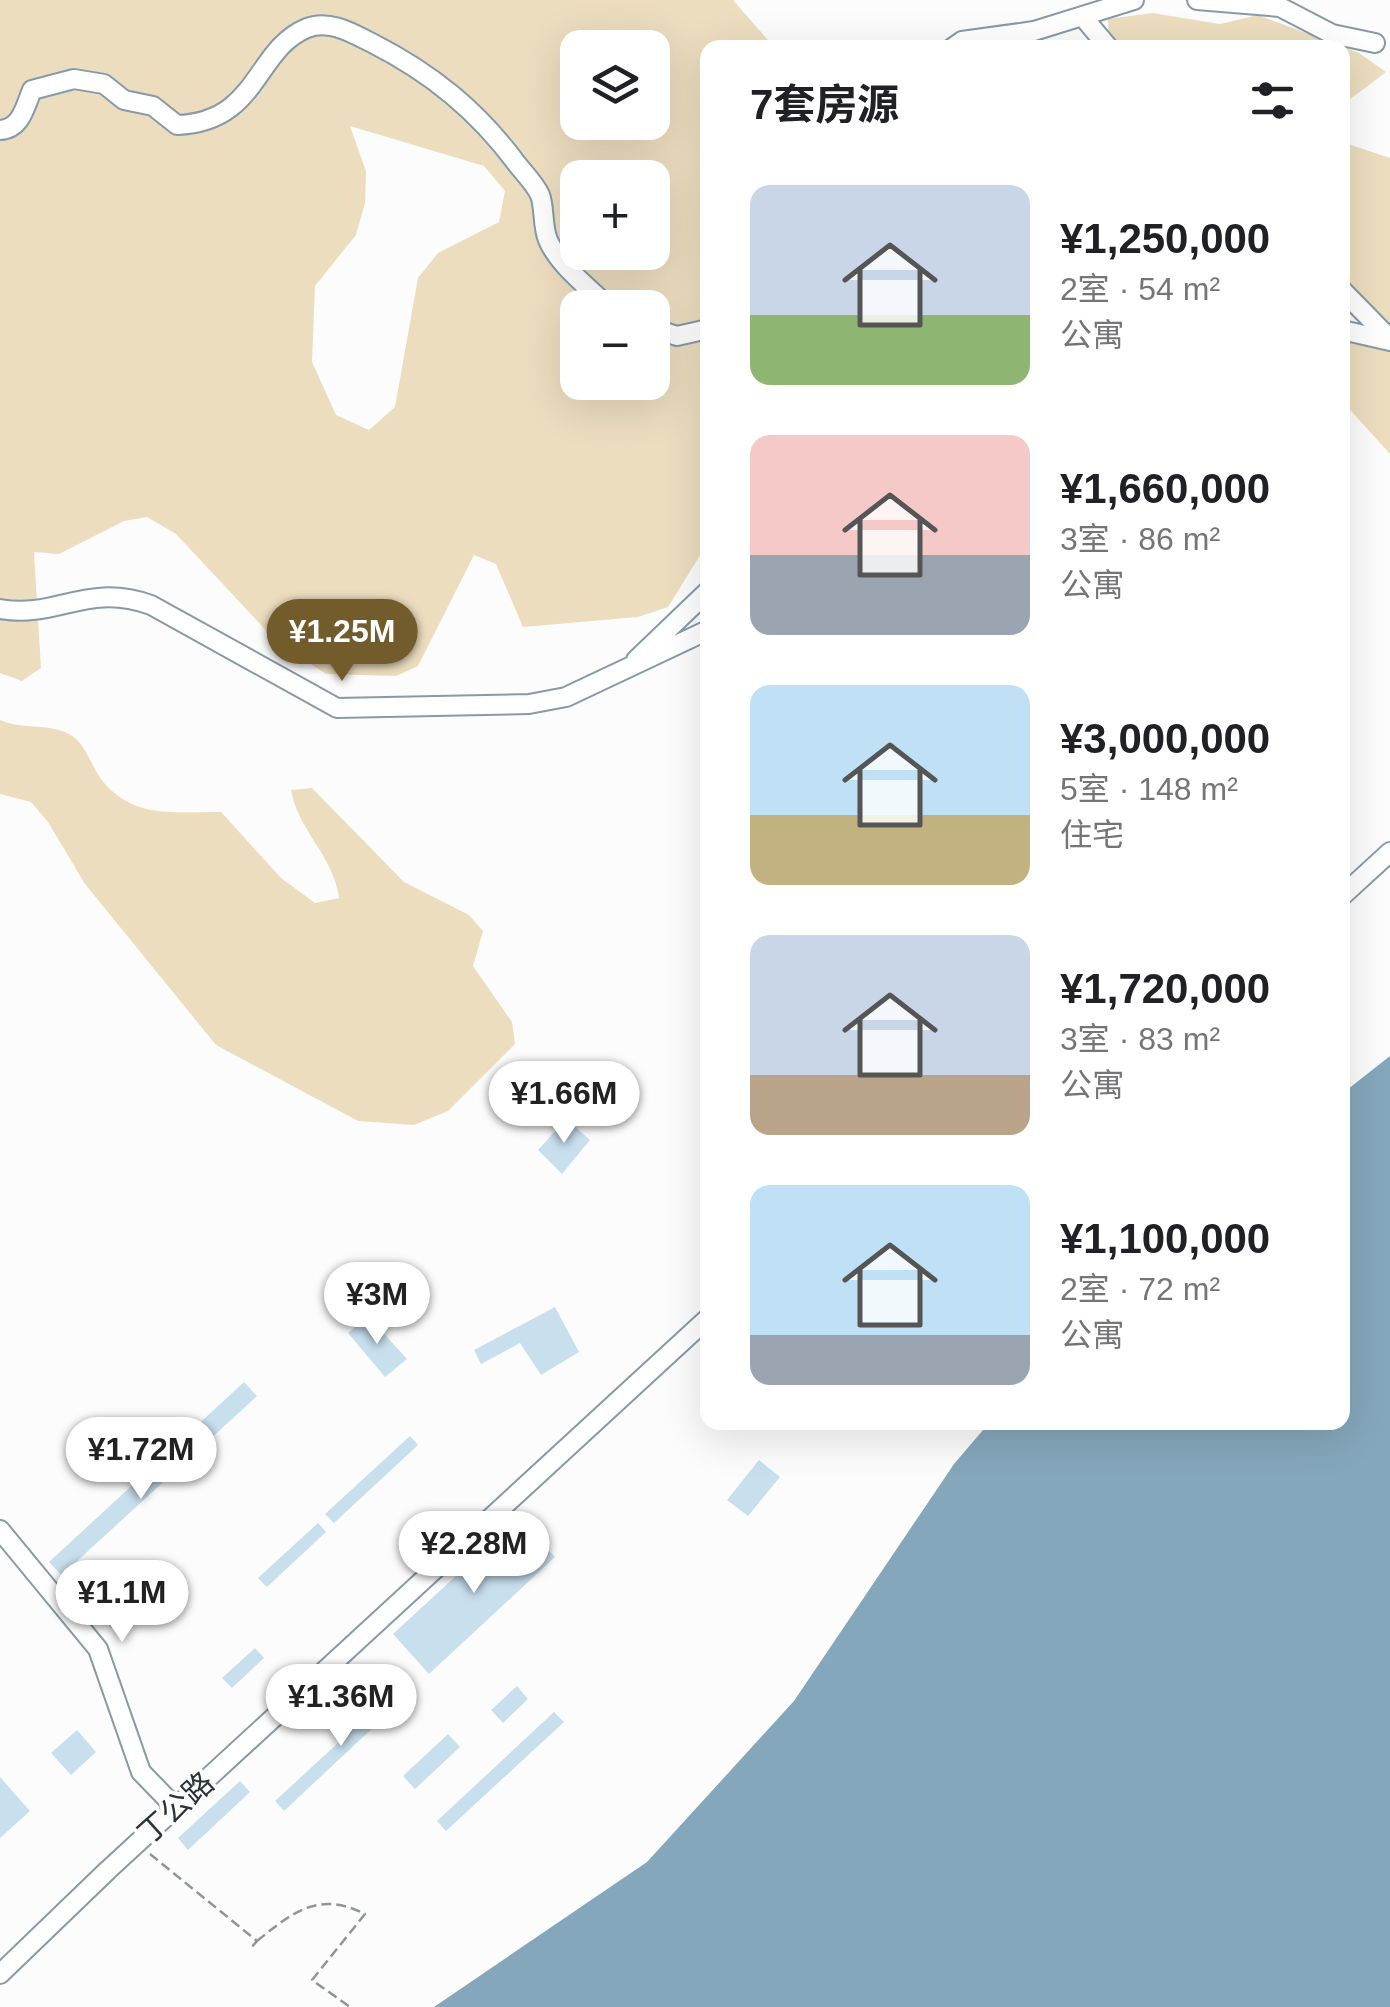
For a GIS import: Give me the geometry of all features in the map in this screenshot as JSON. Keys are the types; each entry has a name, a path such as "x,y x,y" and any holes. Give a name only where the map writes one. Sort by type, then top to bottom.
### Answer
{"street":[{"path":"969,40 1034,31 1134,0"},
{"path":"1197,0 1280,7 1332,34 1375,44"},
{"path":"1083,18 1102,40"},
{"path":"0,130 9,130 20,119 32,90 74,79 104,84 124,100 154,106 177,125 192,124 221,115 246,95 283,47 308,28 339,26 419,67 497,137 540,194 548,240 592,290"},
{"path":"1350,298 1390,340"},
{"path":"670,334 700,331"},
{"path":"1350,332 1390,340"},
{"path":"0,609 22,613 95,596 124,596 151,605 337,708 529,704 566,697 700,634"},
{"path":"625,670 700,599"},
{"path":"1350,889 1390,852"},
{"name":"丁公路","path":"0,1974 700,1325"},
{"path":"0,1530 98,1649 141,1772 176,1808"}],"path":[{"path":"137,1843 258,1941"},
{"path":"251,1948 284,1918 320,1902 344,1903 365,1914 312,1980 350,2007"}],"shaded area":[{"path":"0,0 733,0 768,40 700,40 700,555 668,607 638,617 523,627 496,564 474,555 418,666 396,676 326,674 276,641 176,534 147,517 124,521 59,554 34,552 41,668 22,681 0,673","holes":["350,126 484,166 505,191 499,222 438,253 418,278 395,407 369,430 336,415 312,362 315,286 356,235 365,203 366,171"]},
{"path":"1152,13 1220,24 1258,15 1324,40 1109,40 1108,19"},
{"path":"1350,50 1386,72 1350,99"},
{"path":"1350,145 1390,158 1390,328 1360,323 1350,314"},
{"path":"1350,338 1390,349 1390,454 1350,410"},
{"path":"0,720 57,730 75,738 105,784 131,803 159,811 221,812 281,878 315,903 339,898 330,869 301,818 291,790 312,788 404,882 469,915 483,931 473,966 512,1022 515,1044 448,1111 414,1125 358,1121 216,1045 85,884 48,822 31,802 0,794"}],"water":[{"path":"1390,1056 1390,2007 434,2007 647,1862 794,1701 954,1464 983,1430 1350,1430 1350,1087"}],"building":[{"path":"566,1119 590,1140 562,1174 538,1150"},
{"path":"555,1307 579,1352 541,1375 520,1343 481,1364 474,1350"},
{"path":"368,1316 407,1359 385,1377 348,1333"},
{"path":"244,1382 257,1396 75,1563 124,1617 111,1628 49,1562"},
{"path":"410,1436 418,1445 334,1523 325,1514"},
{"path":"759,1460 780,1477 748,1516 727,1500"},
{"path":"518,1519 555,1557 429,1674 393,1634"},
{"path":"318,1523 326,1532 267,1587 258,1578"},
{"path":"255,1648 264,1658 232,1688 222,1678"},
{"path":"401,1685 409,1694 284,1811 275,1801"},
{"path":"517,1686 528,1699 503,1723 491,1710"},
{"path":"554,1712 564,1722 446,1831 437,1821"},
{"path":"77,1730 96,1752 71,1775 51,1753"},
{"path":"448,1734 460,1747 415,1789 403,1776"},
{"path":"0,1777 30,1811 0,1838"},
{"path":"240,1781 250,1792 188,1850 178,1838"}]}
